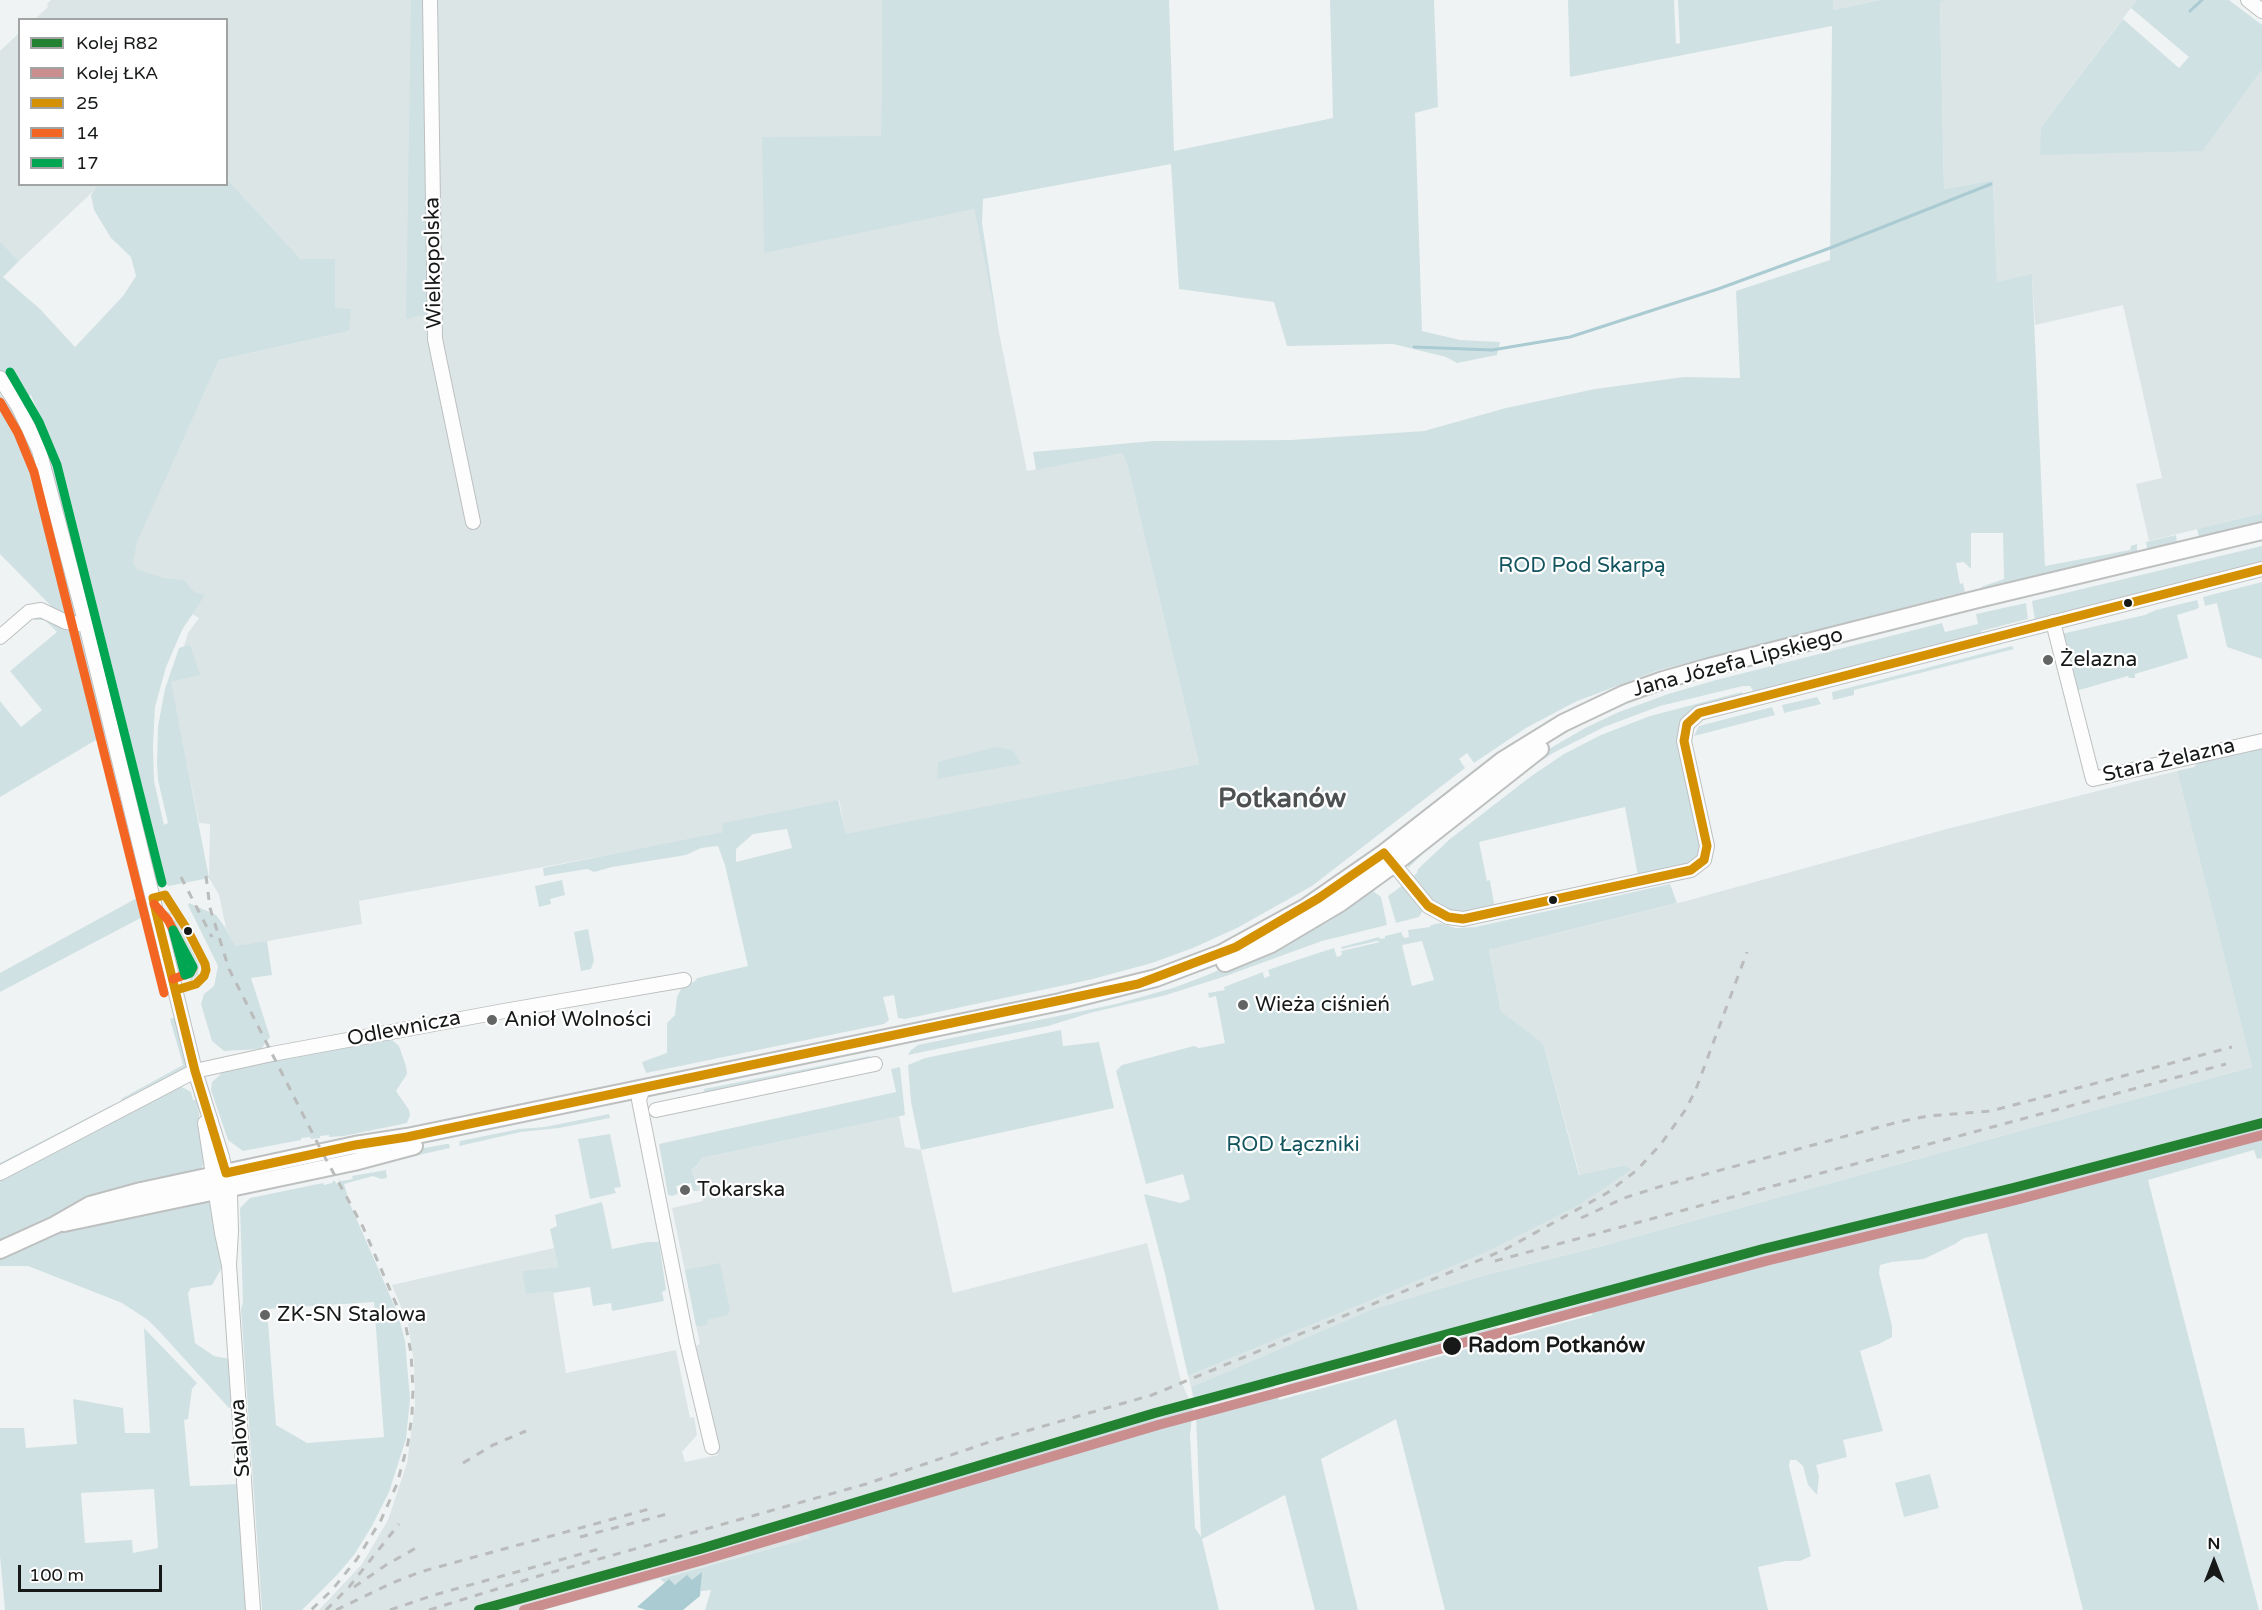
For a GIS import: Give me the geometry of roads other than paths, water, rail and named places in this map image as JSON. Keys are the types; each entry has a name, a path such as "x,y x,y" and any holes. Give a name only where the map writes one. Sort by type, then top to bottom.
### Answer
{"main road":[{"name":"Jana Józefa Lipskiego","path":"0,1250 55,1225 87,1220 221,1181 636,1093 1059,1013 1157,988 1201,973 1279,940 1340,903 1503,760 1571,719 1633,691 1709,667 1932,610 2262,531"},
{"name":"Jana Józefa Lipskiego","path":"1389,859 1541,747 1597,717 1646,696 1942,618 2262,542"}],"street":[{"name":"Wielkopolska","path":"430,0 435,339 473,522"},
{"path":"2248,0 2262,11"},
{"name":"Stalowa","path":"0,378 18,406 39,450 86,625 221,1181 222,1233 229,1265 254,1610"},
{"path":"1389,859 1428,906 1448,917 1463,919 1691,870 1704,861 1707,846 1684,741 1687,724 1696,715 2262,569"},
{"path":"0,637 29,612 40,610 66,622 86,625"},
{"name":"Stara Żelazna","path":"2053,622 2093,779 2262,741"},
{"name":"Odlewnicza","path":"0,1173 195,1071 504,1011 684,980"},
{"path":"192,1057 213,1067 205,1076 201,1094"},
{"path":"656,1110 875,1064"},
{"path":"636,1093 687,1342 712,1447"}],"water":[{"path":"702,1572 700,1596 683,1610 646,1610 637,1607 669,1579 675,1585 687,1575 692,1580"}],"waterway":[{"path":"2190,11 2202,0"},
{"path":"1414,347 1492,350 1570,337 1718,289 1830,248 1991,184"}],"railway":[{"path":"206,876 210,908 229,969 322,1152 363,1227 406,1327 411,1353 412,1415 408,1443 397,1484 381,1520 357,1559 332,1590 311,1610"},
{"path":"181,877 212,937"},
{"path":"429,1610 542,1575 866,1484 995,1440 1152,1395 1504,1250 1607,1193 1637,1170 1661,1144 1686,1109 1696,1089 1747,952"},
{"path":"1581,1218 1624,1198 1662,1186 1898,1122 1928,1116 1991,1111 2232,1047"},
{"path":"1495,1261 2226,1064"},
{"path":"463,1463 493,1445 526,1431"},
{"path":"336,1610 420,1572 653,1508"},
{"path":"580,1537 671,1513"},
{"path":"326,1610 349,1587 399,1524"},
{"path":"354,1587 416,1548"},
{"path":"390,1610 434,1595 599,1549"}],"rail line":[{"name":"R82","path":"479,1610 700,1549 1155,1413 1763,1249 2013,1188 2262,1123"},
{"name":"ŁKA","path":"524,1610 703,1560 1158,1425 1766,1261 2016,1200 2262,1135"}],"place":[{"name":"Żelazna","path":"2048,660"},
{"name":"Wieża ciśnień","path":"1243,1005"},
{"name":"Anioł Wolności","path":"492,1020"},
{"name":"Tokarska","path":"685,1190"},
{"name":"ZK-SN Stalowa","path":"265,1315"},
{"name":"Radom Potkanów","path":"1452,1346"}],"district":[{"name":"Potkanów","path":"1282,800"}],"park label":[{"name":"ROD Pod Skarpą","path":"1582,566"},
{"name":"ROD Łączniki","path":"1293,1145"}]}
